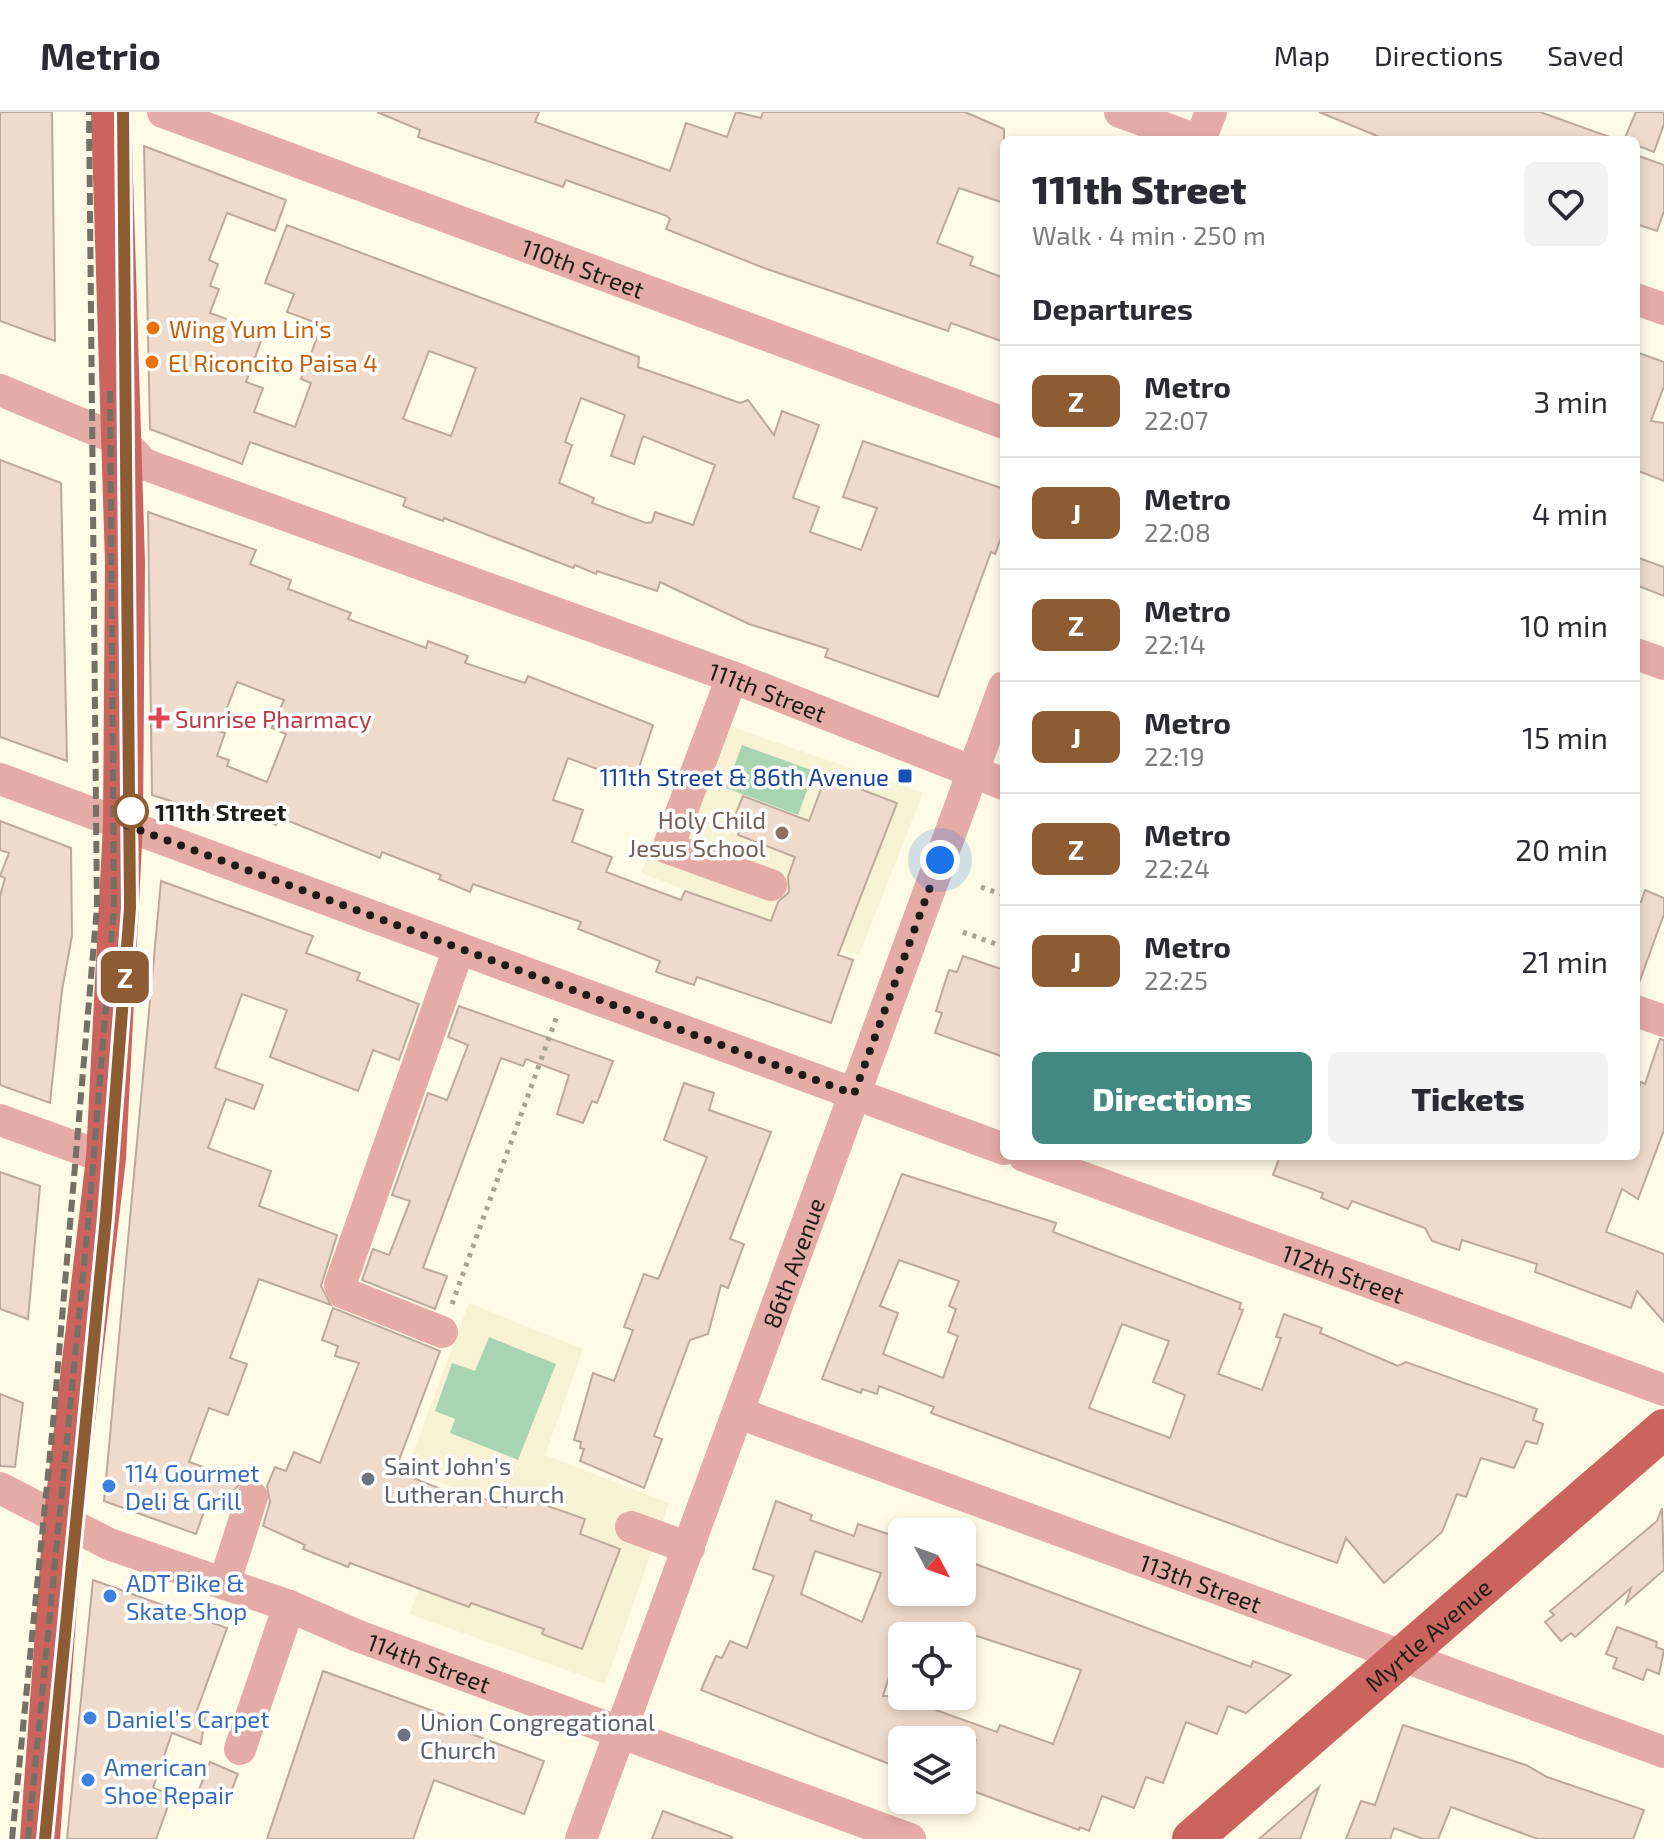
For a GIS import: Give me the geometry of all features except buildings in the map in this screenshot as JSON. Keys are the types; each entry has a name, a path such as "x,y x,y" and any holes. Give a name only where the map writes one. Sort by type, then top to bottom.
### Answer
{"main road":[{"path":"40,1839 63,1523 106,1158 123,824 122,441 111,112"},
{"name":"Myrtle Avenue","path":"1192,1839 1664,1429"}],"street":[{"name":"110th Street","path":"163,112 1000,422"},
{"path":"1120,112 1188,136"},
{"path":"1201,136 1211,112"},
{"path":"1640,300 1664,309"},
{"name":"111th Street","path":"0,390 122,441 144,464 732,677 1000,783"},
{"path":"1640,655 1664,664"},
{"path":"732,677 668,848 771,885"},
{"name":"86th Avenue","path":"581,1839 1000,698"},
{"path":"0,779 1000,1148"},
{"path":"442,1332 344,1293 340,1285 459,948"},
{"path":"1640,1012 1664,1021"},
{"path":"0,1120 106,1158"},
{"name":"112th Street","path":"1035,1160 1664,1390"},
{"name":"113th Street","path":"739,1413 1400,1658 1664,1752"},
{"name":"114th Street","path":"0,1488 109,1544 289,1606 358,1636 910,1839"},
{"path":"224,1584 252,1497"},
{"path":"631,1527 689,1548"},
{"path":"240,1749 289,1606"}],"path":[{"path":"981,887 1000,894"},
{"path":"963,932 1000,946"},
{"path":"442,1332 557,1016"}],"shaded area":[{"name":"Holy Child Jesus School","path":"703,717 923,793 859,955 641,873"},
{"path":"469,1303 583,1349 545,1455 669,1503 605,1684 409,1614 459,1490 407,1469"}],"green space":[{"path":"742,745 814,771 798,815 726,788"},
{"path":"489,1337 556,1364 518,1460 450,1433 455,1419 435,1411 452,1363 475,1371"}],"railway":[{"path":"12,1839 53,1424 97,907 89,112"},
{"path":"45,1839 106,1217 130,908 123,112"},
{"path":"28,1839 89,1214 114,907 110,387"}],"metro line":[{"name":"Z","path":"45,1839 101,1277 130,908 130,554 123,112"}],"place":[{"name":"Wing Yum Lin's","path":"153,328"},
{"name":"El Riconcito Paisa 4","path":"152,362"},
{"name":"Sunrise Pharmacy","path":"159,718"},
{"name":"111th Street & 86th Avenue","path":"905,776"},
{"name":"111th Street","path":"131,811"},
{"name":"Holy Child Jesus School","path":"782,833"},
{"name":"Saint John's Lutheran Church","path":"368,1479"},
{"name":"114 Gourmet Deli & Grill","path":"109,1486"},
{"name":"ADT Bike & Skate Shop","path":"110,1596"},
{"name":"Daniel’s Carpet","path":"90,1718"},
{"name":"Union Congregational Church","path":"404,1735"},
{"name":"American Shoe Repair","path":"88,1780"}],"route":[{"path":"131,811 123,808 123,824 854,1094 940,860"}]}
